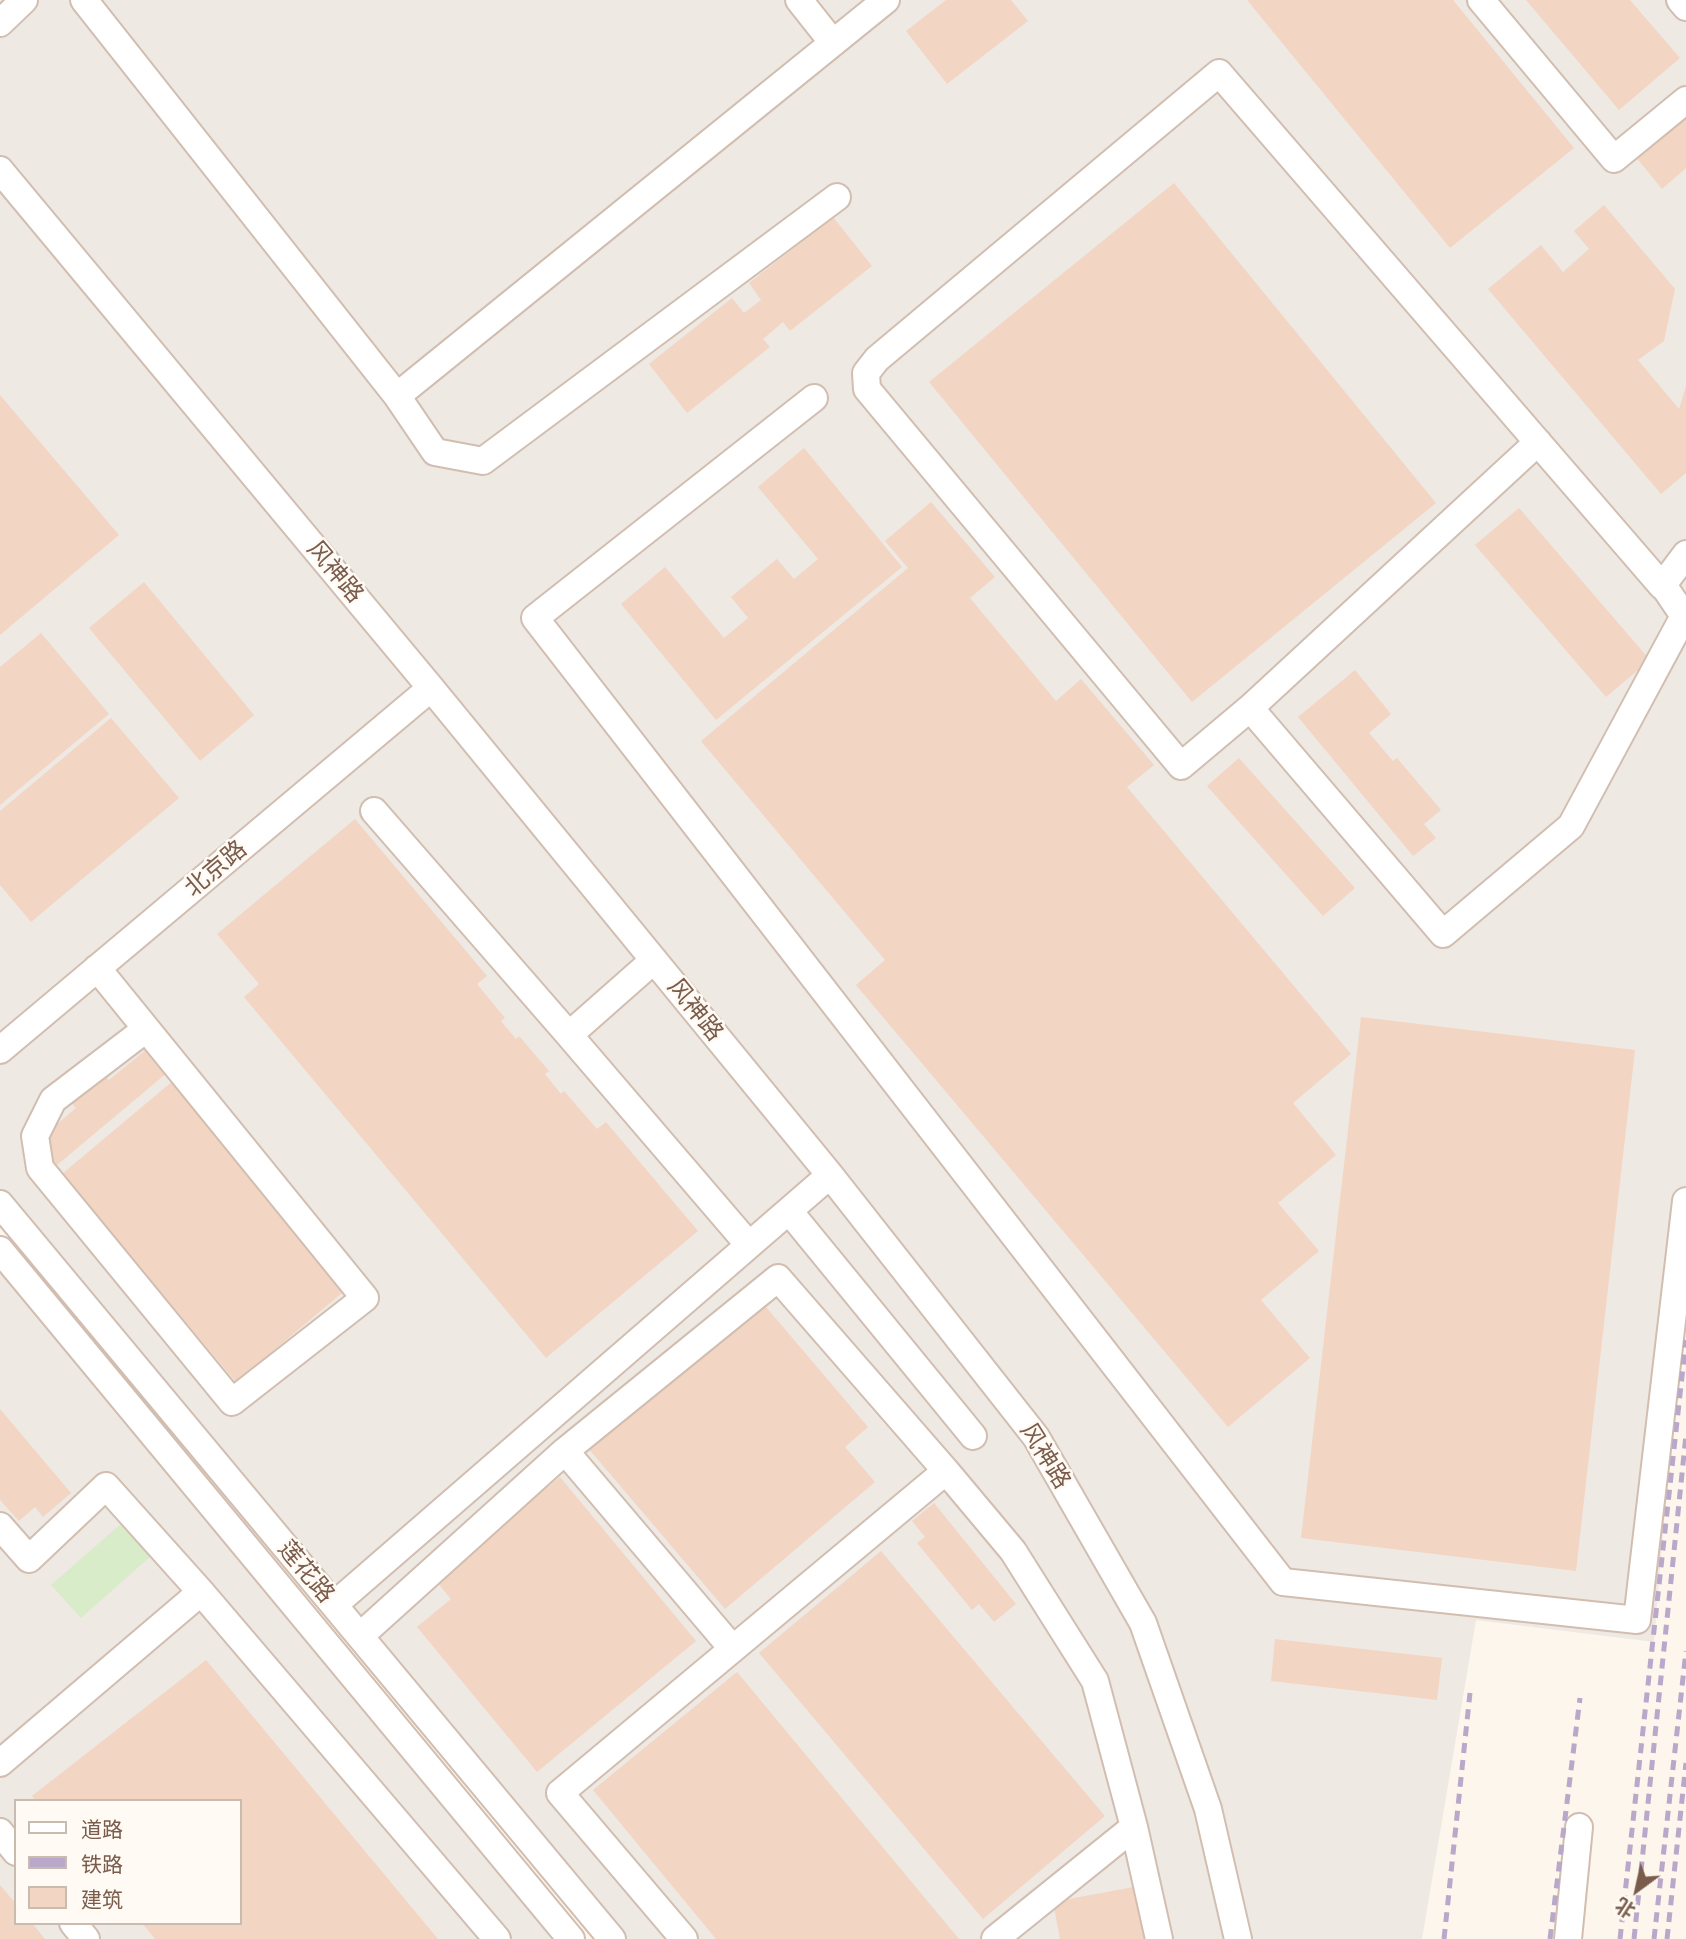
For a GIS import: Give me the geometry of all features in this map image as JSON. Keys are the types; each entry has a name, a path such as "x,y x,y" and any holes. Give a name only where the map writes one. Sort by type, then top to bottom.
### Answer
{"street":[{"path":"0,23 24,0"},
{"path":"84,0 397,396 435,452 483,461 837,197"},
{"path":"799,0 833,43"},
{"path":"397,396 887,0"},
{"path":"1481,0 1614,159 1686,100"},
{"path":"1250,708 1443,934 1571,826 1684,616 1663,585 1219,72 877,359 866,373 867,389 1181,766 1250,708 1538,442"},
{"name":"风神路","path":"0,170 431,688 830,1175 1036,1437 1143,1623 1208,1809 1237,1939"},
{"path":"814,398 535,618 1283,1582 1637,1620 1686,1201"},
{"path":"1663,585 1686,554"},
{"name":"北京路","path":"0,1049 431,688"},
{"path":"374,811 749,1245"},
{"path":"569,1035 654,960"},
{"path":"97,968 365,1298 232,1402 40,1168 35,1136 53,1100 146,1029"},
{"path":"334,1605 830,1175"},
{"name":"莲花路","path":"0,1204 612,1939"},
{"path":"789,1211 973,1436"},
{"name":"莲花路","path":"0,1250 572,1939"},
{"path":"360,1636 565,1451 778,1278 1013,1551 1095,1681 1160,1939"},
{"path":"565,1451 732,1648"},
{"path":"684,1939 560,1793 946,1471"},
{"path":"0,1527 29,1559 106,1486 201,1591 497,1939"},
{"path":"0,1763 201,1591"},
{"path":"995,1939 1133,1827"},
{"path":"1568,1939 1579,1827"},
{"path":"0,1832 14,1850"},
{"path":"75,1925 86,1939"}],"shaded area":[{"path":"0,0 1686,0 1686,1254 1654,1642 1476,1620 1422,1939 613,1939 0,1204"},
{"path":"0,1250 571,1939 0,1939"}],"green space":[{"path":"122,1523 151,1556 81,1618 51,1585"}],"building":[{"path":"946,0 1011,0 1028,21 947,84 906,31"},
{"path":"1247,0 1453,0 1574,148 1450,248"},
{"path":"1526,0 1630,0 1680,58 1619,110"},
{"path":"1686,114 1686,168 1662,189 1635,156"},
{"path":"1174,183 1436,503 1192,702 929,382"},
{"path":"1604,205 1675,289 1664,341 1638,360 1679,409 1686,386 1686,473 1661,494 1488,289 1541,245 1563,272 1589,249 1574,231"},
{"path":"833,217 872,266 790,331 783,322 763,339 770,347 687,413 649,364 732,298 744,313 761,300 749,283"},
{"path":"0,395 119,535 0,635"},
{"path":"804,448 902,567 716,720 621,604 665,567 724,638 748,618 731,597 777,559 794,579 818,559 758,487"},
{"path":"931,502 995,577 970,598 1056,701 1081,679 1154,765 1127,787 1351,1054 1293,1103 1336,1155 1278,1203 1319,1251 1261,1300 1310,1358 1228,1427 856,985 885,960 701,741 908,568 885,541"},
{"path":"1519,508 1650,660 1606,697 1475,545"},
{"path":"144,582 254,715 200,761 89,628"},
{"path":"41,633 109,714 0,805 0,667"},
{"path":"1355,670 1391,714 1369,733 1393,761 1397,758 1441,810 1424,824 1436,838 1413,856 1298,717"},
{"path":"111,718 179,798 31,922 0,885 0,811"},
{"path":"1239,758 1355,888 1323,916 1207,786"},
{"path":"355,819 487,976 477,984 505,1018 501,1021 516,1039 519,1036 549,1071 545,1074 561,1094 564,1091 597,1129 606,1122 698,1231 546,1358 244,997 259,984 217,934"},
{"path":"1361,1017 1635,1050 1576,1571 1301,1538"},
{"path":"148,1048 168,1072 57,1165 37,1141 76,1108 69,1100 102,1073 109,1080"},
{"path":"174,1080 348,1288 236,1382 62,1174"},
{"path":"761,1301 868,1427 845,1447 875,1482 725,1609 588,1448"},
{"path":"0,1409 71,1493 43,1517 35,1507 19,1521 0,1500"},
{"path":"560,1477 696,1641 537,1772 417,1627 451,1599 435,1580"},
{"path":"934,1503 1016,1604 994,1622 979,1604 972,1610 917,1543 925,1537 912,1521"},
{"path":"881,1551 1105,1816 983,1919 759,1653"},
{"path":"1275,1639 1442,1658 1437,1700 1271,1681"},
{"path":"206,1660 438,1939 155,1939 144,1925 242,1925 242,1799 34,1799 32,1796"},
{"path":"737,1672 959,1939 716,1939 593,1790"},
{"path":"0,1885 14,1902 14,1925 34,1925 45,1939 0,1939"},
{"path":"1144,1885 1155,1939 1060,1939 1053,1902"}],"railway":[{"path":"1620,1939 1686,1340"},
{"path":"1634,1939 1686,1435"},
{"path":"1654,1939 1686,1651"},
{"path":"1444,1939 1470,1693"},
{"path":"1550,1939 1580,1698"},
{"path":"1667,1939 1686,1763"}]}
